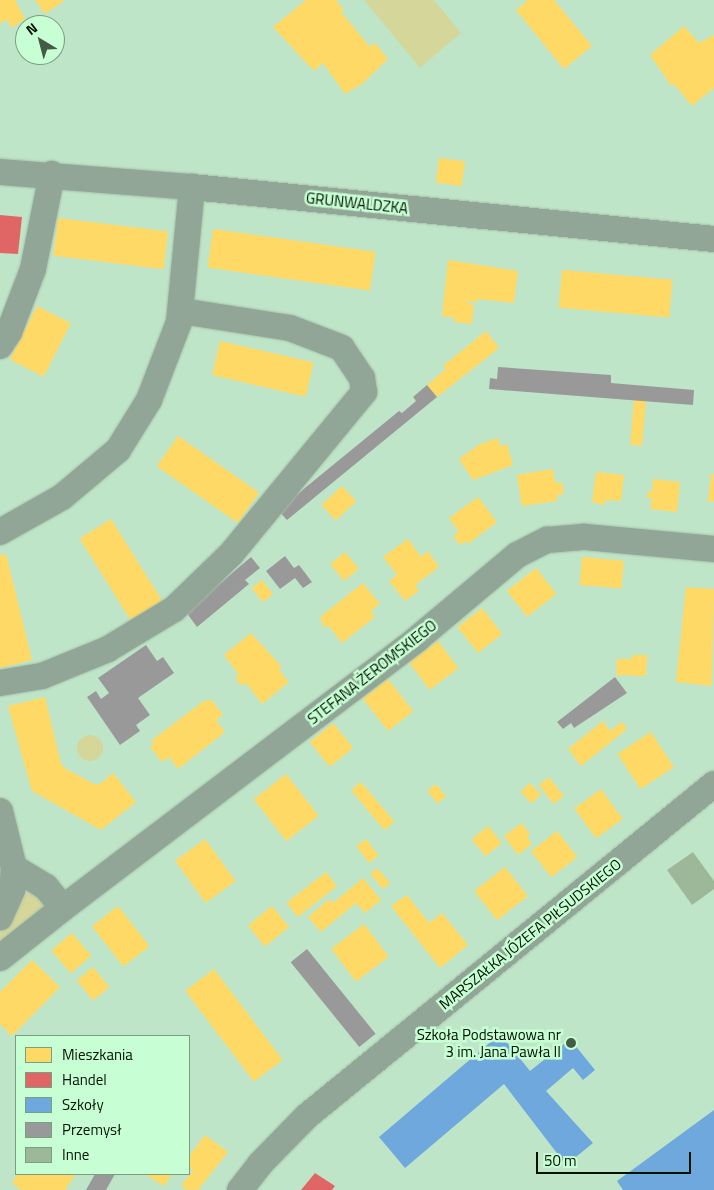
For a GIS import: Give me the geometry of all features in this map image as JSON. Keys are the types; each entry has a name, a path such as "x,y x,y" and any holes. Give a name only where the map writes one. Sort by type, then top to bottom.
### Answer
{"street":[{"name":"GRUNWALDZKA","path":"0,172 52,174 192,187 714,239"},
{"path":"0,346 9,332 32,268 52,174"},
{"path":"0,532 62,497 118,450 149,400 181,311 192,187"},
{"path":"0,683 42,676 108,649 174,609 231,554 364,392 362,378 342,348 290,328 181,311"},
{"name":"STEFANA ŻEROMSKIEGO","path":"0,958 417,639 517,556 547,540 585,536 714,549"},
{"name":"MARSZAŁKA JÓZEFA PIŁSUDSKIEGO","path":"240,1190 260,1164 307,1116 713,787"},
{"path":"0,811 14,868 12,890 0,917"},
{"path":"14,868 46,887 64,908"}],"green space":[{"path":"364,0 434,0 461,33 420,68"},
{"path":"90,735 99,739 103,748 99,757 90,761 81,757 77,748 81,739"},
{"path":"28,893 34,893 47,904 44,912 0,944 0,935 18,901"}],"building: Mieszkania":[{"path":"0,0 15,0 23,15 15,15 15,26 12,28 6,19 0,24"},
{"path":"35,0 65,0 45,14"},
{"path":"306,0 336,0 344,10 341,12 370,47 375,43 388,59 362,84 345,94 323,63 314,71 273,27"},
{"path":"528,0 554,0 592,46 564,69 516,10"},
{"path":"684,26 699,43 714,35 714,88 692,106 674,84 672,87 650,55"},
{"path":"439,158 465,161 462,186 436,183"},
{"path":"58,218 168,232 164,269 53,256"},
{"path":"213,229 375,252 370,290 208,268"},
{"path":"448,260 518,271 514,303 477,299 477,303 468,301 468,304 474,305 472,324 454,322 455,318 442,316"},
{"path":"562,270 673,280 669,318 559,308"},
{"path":"37,306 71,323 44,377 10,359"},
{"path":"486,331 499,348 437,397 427,385 446,369 443,366"},
{"path":"220,341 314,363 306,397 212,375"},
{"path":"634,400 646,401 642,446 630,445"},
{"path":"178,436 259,493 238,523 157,466"},
{"path":"498,438 500,446 507,444 513,465 473,480 459,459 480,444"},
{"path":"553,469 555,483 562,482 564,494 557,495 557,501 522,506 517,475"},
{"path":"596,472 624,475 621,501 606,500 604,505 592,502"},
{"path":"711,474 714,474 714,502 708,501"},
{"path":"653,479 680,482 677,512 650,509 652,498 647,498 648,491 652,492"},
{"path":"342,486 356,501 336,520 322,505"},
{"path":"478,497 497,522 468,544 466,541 460,545 453,536 459,532 449,518"},
{"path":"111,519 163,602 132,622 80,539"},
{"path":"408,539 421,557 428,551 439,567 415,585 419,591 405,601 389,581 397,575 383,557"},
{"path":"345,552 359,569 344,581 330,564"},
{"path":"6,554 32,660 0,668 0,555"},
{"path":"582,557 624,561 621,589 580,585"},
{"path":"536,568 556,594 527,617 507,591"},
{"path":"262,580 273,594 263,602 252,588"},
{"path":"363,583 380,604 371,611 375,617 342,643 328,625 324,628 320,617"},
{"path":"686,587 714,589 712,686 676,682"},
{"path":"482,608 502,634 478,653 458,627"},
{"path":"251,633 282,667 279,670 289,682 262,704 246,683 242,686 235,678 239,675 224,655"},
{"path":"438,641 458,668 430,690 409,663"},
{"path":"632,655 647,655 646,676 616,675 617,659 632,659"},
{"path":"388,679 413,711 388,731 363,699"},
{"path":"45,697 61,764 66,769 94,784 100,784 113,773 136,802 101,830 32,791 8,706"},
{"path":"211,699 223,715 216,720 225,732 178,769 169,757 162,762 150,747 154,743 151,741 205,700 207,702"},
{"path":"603,721 610,731 622,722 627,729 581,766 568,749"},
{"path":"333,723 353,748 330,767 310,742"},
{"path":"651,732 674,767 640,789 617,754"},
{"path":"286,774 319,816 286,841 254,799"},
{"path":"549,777 564,796 554,804 539,785"},
{"path":"361,782 394,822 384,830 351,790"},
{"path":"530,783 541,795 531,804 520,792"},
{"path":"436,784 446,797 437,803 427,791"},
{"path":"601,789 623,819 596,838 574,808"},
{"path":"522,823 530,834 527,837 532,844 518,855 504,836"},
{"path":"488,826 502,843 486,856 472,839"},
{"path":"557,831 577,857 551,877 531,851"},
{"path":"205,839 236,881 206,903 175,861"},
{"path":"366,839 379,856 369,863 356,846"},
{"path":"505,867 528,896 497,920 474,891"},
{"path":"377,868 390,883 383,889 370,874"},
{"path":"326,872 337,886 298,917 287,903"},
{"path":"363,878 381,900 365,913 356,903 321,932 308,917 329,899 333,903"},
{"path":"407,895 429,923 442,913 468,945 440,968 391,906"},
{"path":"118,906 149,946 123,967 92,926"},
{"path":"272,906 289,927 265,946 248,926"},
{"path":"364,924 389,957 356,981 331,949"},
{"path":"72,933 91,956 71,973 51,950"},
{"path":"32,960 60,987 12,1036 0,1024 0,992"},
{"path":"93,967 109,987 93,1000 77,980"},
{"path":"214,969 283,1060 254,1082 185,991"},
{"path":"205,1135 228,1152 198,1190 187,1190 181,1185 193,1171 190,1168 190,1155"},
{"path":"17,1175 75,1175 65,1190 21,1190 12,1183"},
{"path":"146,1175 171,1175 164,1186"}],"building: Handel":[{"path":"0,215 22,217 18,254 0,253"},
{"path":"315,1173 335,1186 332,1190 301,1190"}],"building: Szkoły":[{"path":"500,1034 530,1071 570,1039 595,1070 583,1080 573,1068 546,1091 593,1143 566,1165 504,1084 405,1168 379,1137"},
{"path":"714,1110 714,1190 623,1190 617,1181"}],"building: Przemysł":[{"path":"498,367 611,375 611,383 694,390 693,405 489,389 490,378 497,379"},
{"path":"427,385 437,397 287,520 278,510 399,411 402,413 416,401 413,397"},
{"path":"285,556 294,568 299,565 312,582 303,588 295,578 280,589 266,571"},
{"path":"251,557 260,568 245,580 249,584 197,627 186,612"},
{"path":"146,645 157,661 163,657 174,673 138,698 150,715 136,725 140,731 120,745 87,697 96,691 101,699 109,693 98,678"},
{"path":"615,677 627,693 574,728 571,723 563,729 557,722"},
{"path":"307,949 376,1034 359,1047 291,962"},
{"path":"94,1175 114,1175 106,1190 86,1190"}],"building: Inne":[{"path":"693,852 714,881 714,889 692,905 667,870"}],"place":[{"name":"Szkoła Podstawowa nr 3 im. Jana Pawła II","path":"571,1043"}]}
